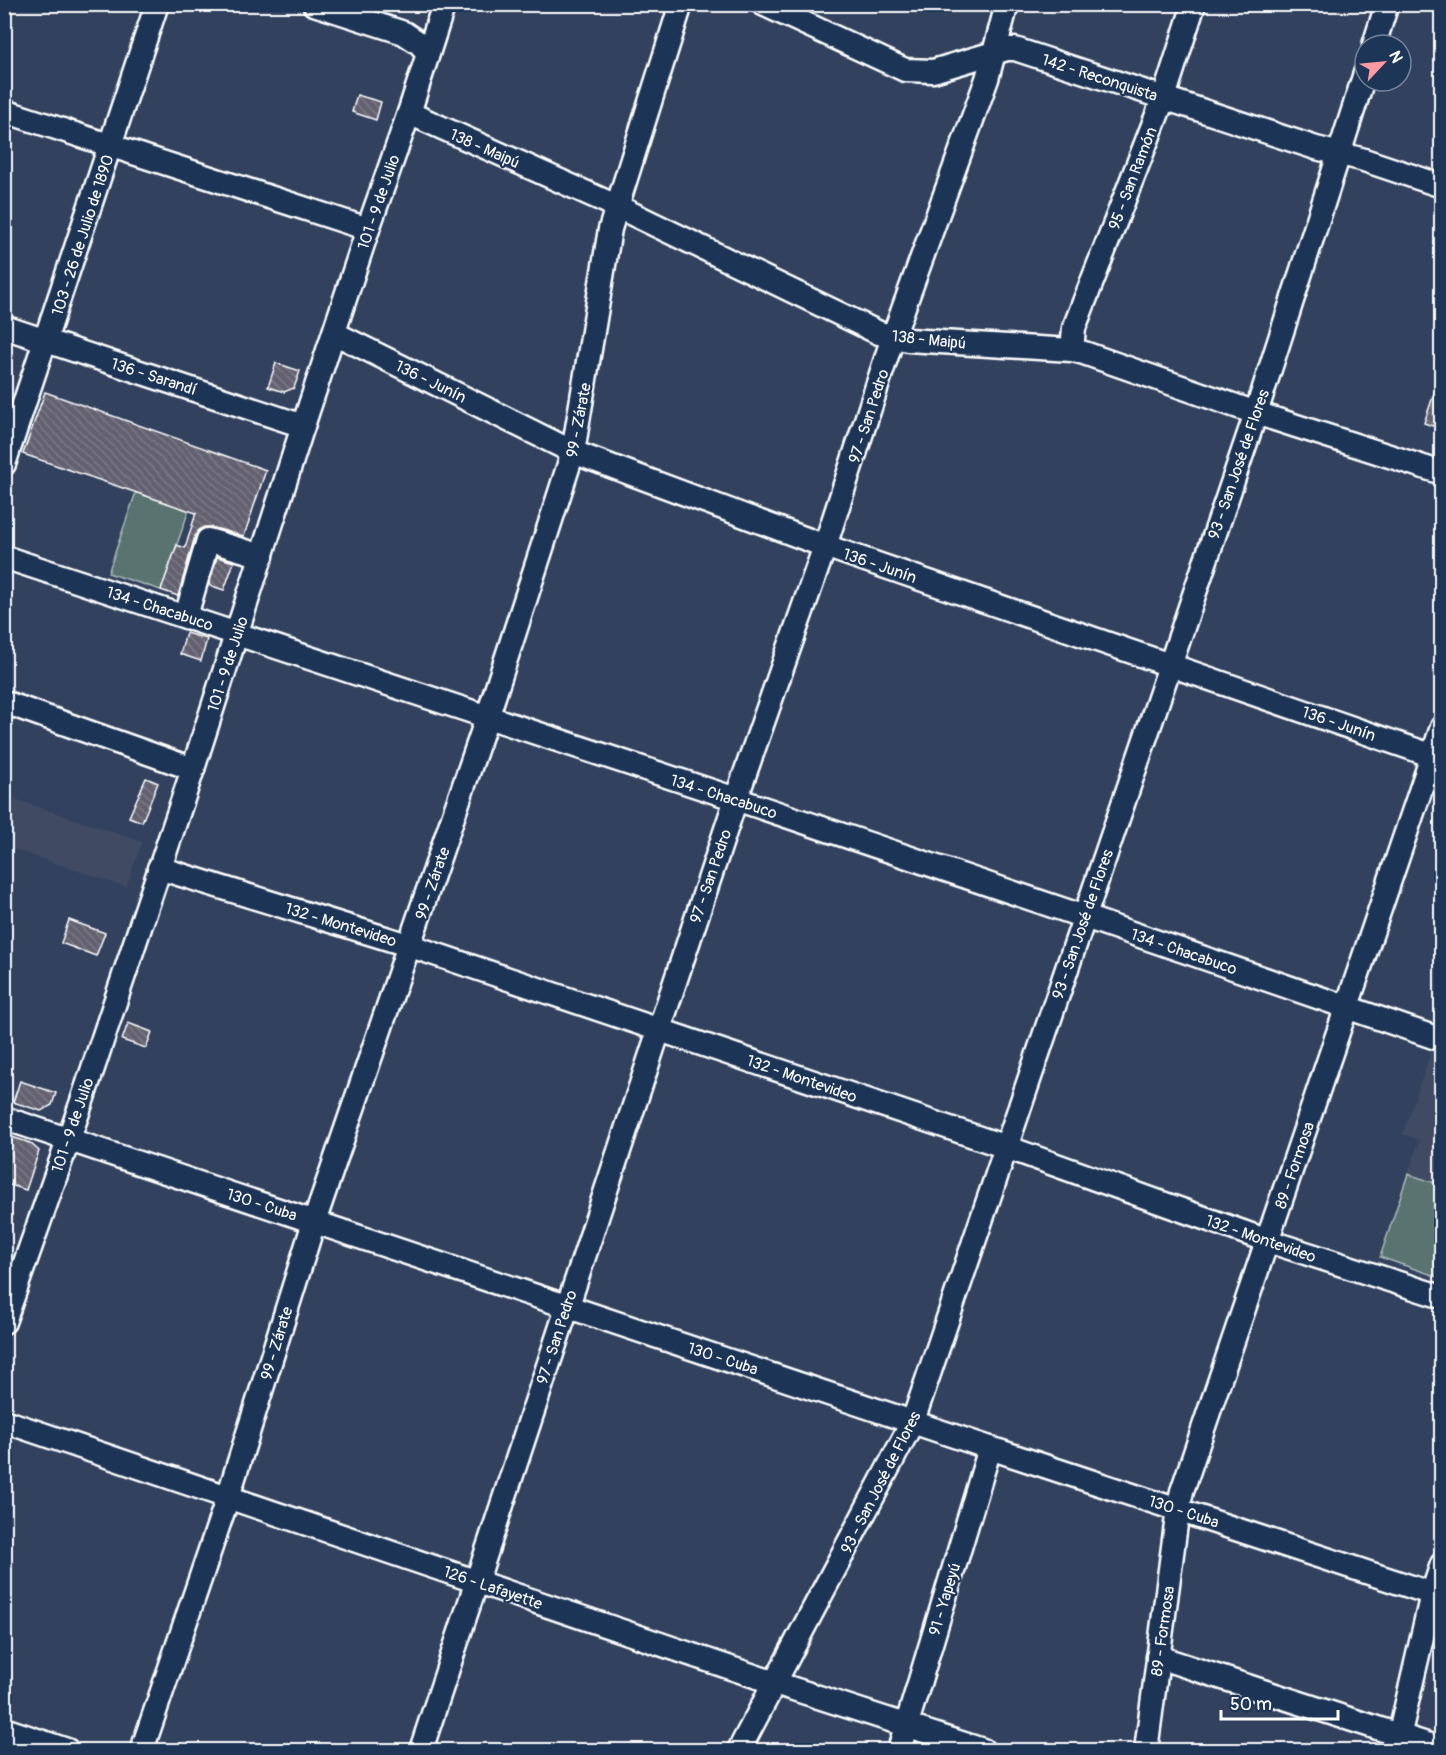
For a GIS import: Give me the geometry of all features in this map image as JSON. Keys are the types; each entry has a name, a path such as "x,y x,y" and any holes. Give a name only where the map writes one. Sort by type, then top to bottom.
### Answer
{"street":[{"name":"103 - 26 de Julio de 1890","path":"4,464 47,341 157,4"},
{"path":"314,4 404,33 419,43 428,53"},
{"name":"101 - 9 de Julio","path":"4,1322 193,770 303,426 444,4"},
{"name":"99 - Zárate","path":"142,1750 228,1497 314,1222 411,946 573,452 610,230 681,4"},
{"name":"142 - Reconquista","path":"764,4 905,70 933,71 1007,49 1015,49 1316,148 1442,186"},
{"name":"97 - San Pedro","path":"421,1750 736,799 825,546 893,338 987,79 1007,4"},
{"name":"95 - San Ramón","path":"1071,350 1074,328 1164,97 1194,4"},
{"path":"1378,33 1388,4"},
{"name":"93 - San José de Flores","path":"739,1750 913,1421 1256,413 1358,93"},
{"path":"4,111 368,229"},
{"name":"138 - Maipú","path":"409,113 616,206 869,329 893,338 1071,350 1084,353 1256,413 1442,473"},
{"name":"136 - Sarandí","path":"4,327 303,426"},
{"name":"136 - Junín","path":"334,333 573,452 825,546 1437,757"},
{"path":"186,616 208,540 262,556"},
{"name":"134 - Chacabuco","path":"4,556 736,799 1442,1040"},
{"path":"4,702 193,770"},
{"name":"89 - Formosa","path":"1146,1750 1182,1491 1346,1008 1437,757 1442,727"},
{"name":"132 - Montevideo","path":"159,868 411,946 1006,1147 1268,1241 1442,1297"},
{"name":"130 - Cuba","path":"4,1118 1437,1595"},
{"name":"126 - Lafayette","path":"4,1421 775,1683 983,1750"},
{"name":"91 - Yapeyú","path":"898,1750 990,1448"},
{"path":"1398,1742 1437,1595 1442,1564"},
{"path":"1158,1657 1398,1742 1442,1749"},
{"path":"4,1729 68,1750"}],"shaded area":[{"path":"5,796 142,842 126,887 5,846"},
{"path":"1431,1052 1441,1056 1441,1185 1408,1174 1420,1140 1403,1134"}],"green space":[{"path":"136,492 189,510 161,590 108,573"},
{"path":"1408,1174 1441,1185 1441,1278 1380,1257"}],"building":[{"path":"357,95 381,102 376,120 352,112"},
{"path":"276,363 300,371 294,388 284,392 268,387"},
{"path":"1439,379 1442,379 1442,417 1439,416 1436,427 1424,423"},
{"path":"45,392 266,470 244,536 211,527 199,530 195,536 178,596 161,590 177,545 185,548 196,513 23,454"},
{"path":"217,557 234,562 224,590 209,585"},
{"path":"186,633 207,639 201,661 180,654"},
{"path":"146,778 158,783 142,822 129,817"},
{"path":"69,920 105,933 96,956 61,943"},
{"path":"128,1023 152,1032 146,1048 122,1040"},
{"path":"20,1081 56,1093 52,1105 41,1111 13,1102"},
{"path":"12,1137 30,1143 39,1151 26,1190 4,1183 4,1158"}]}
